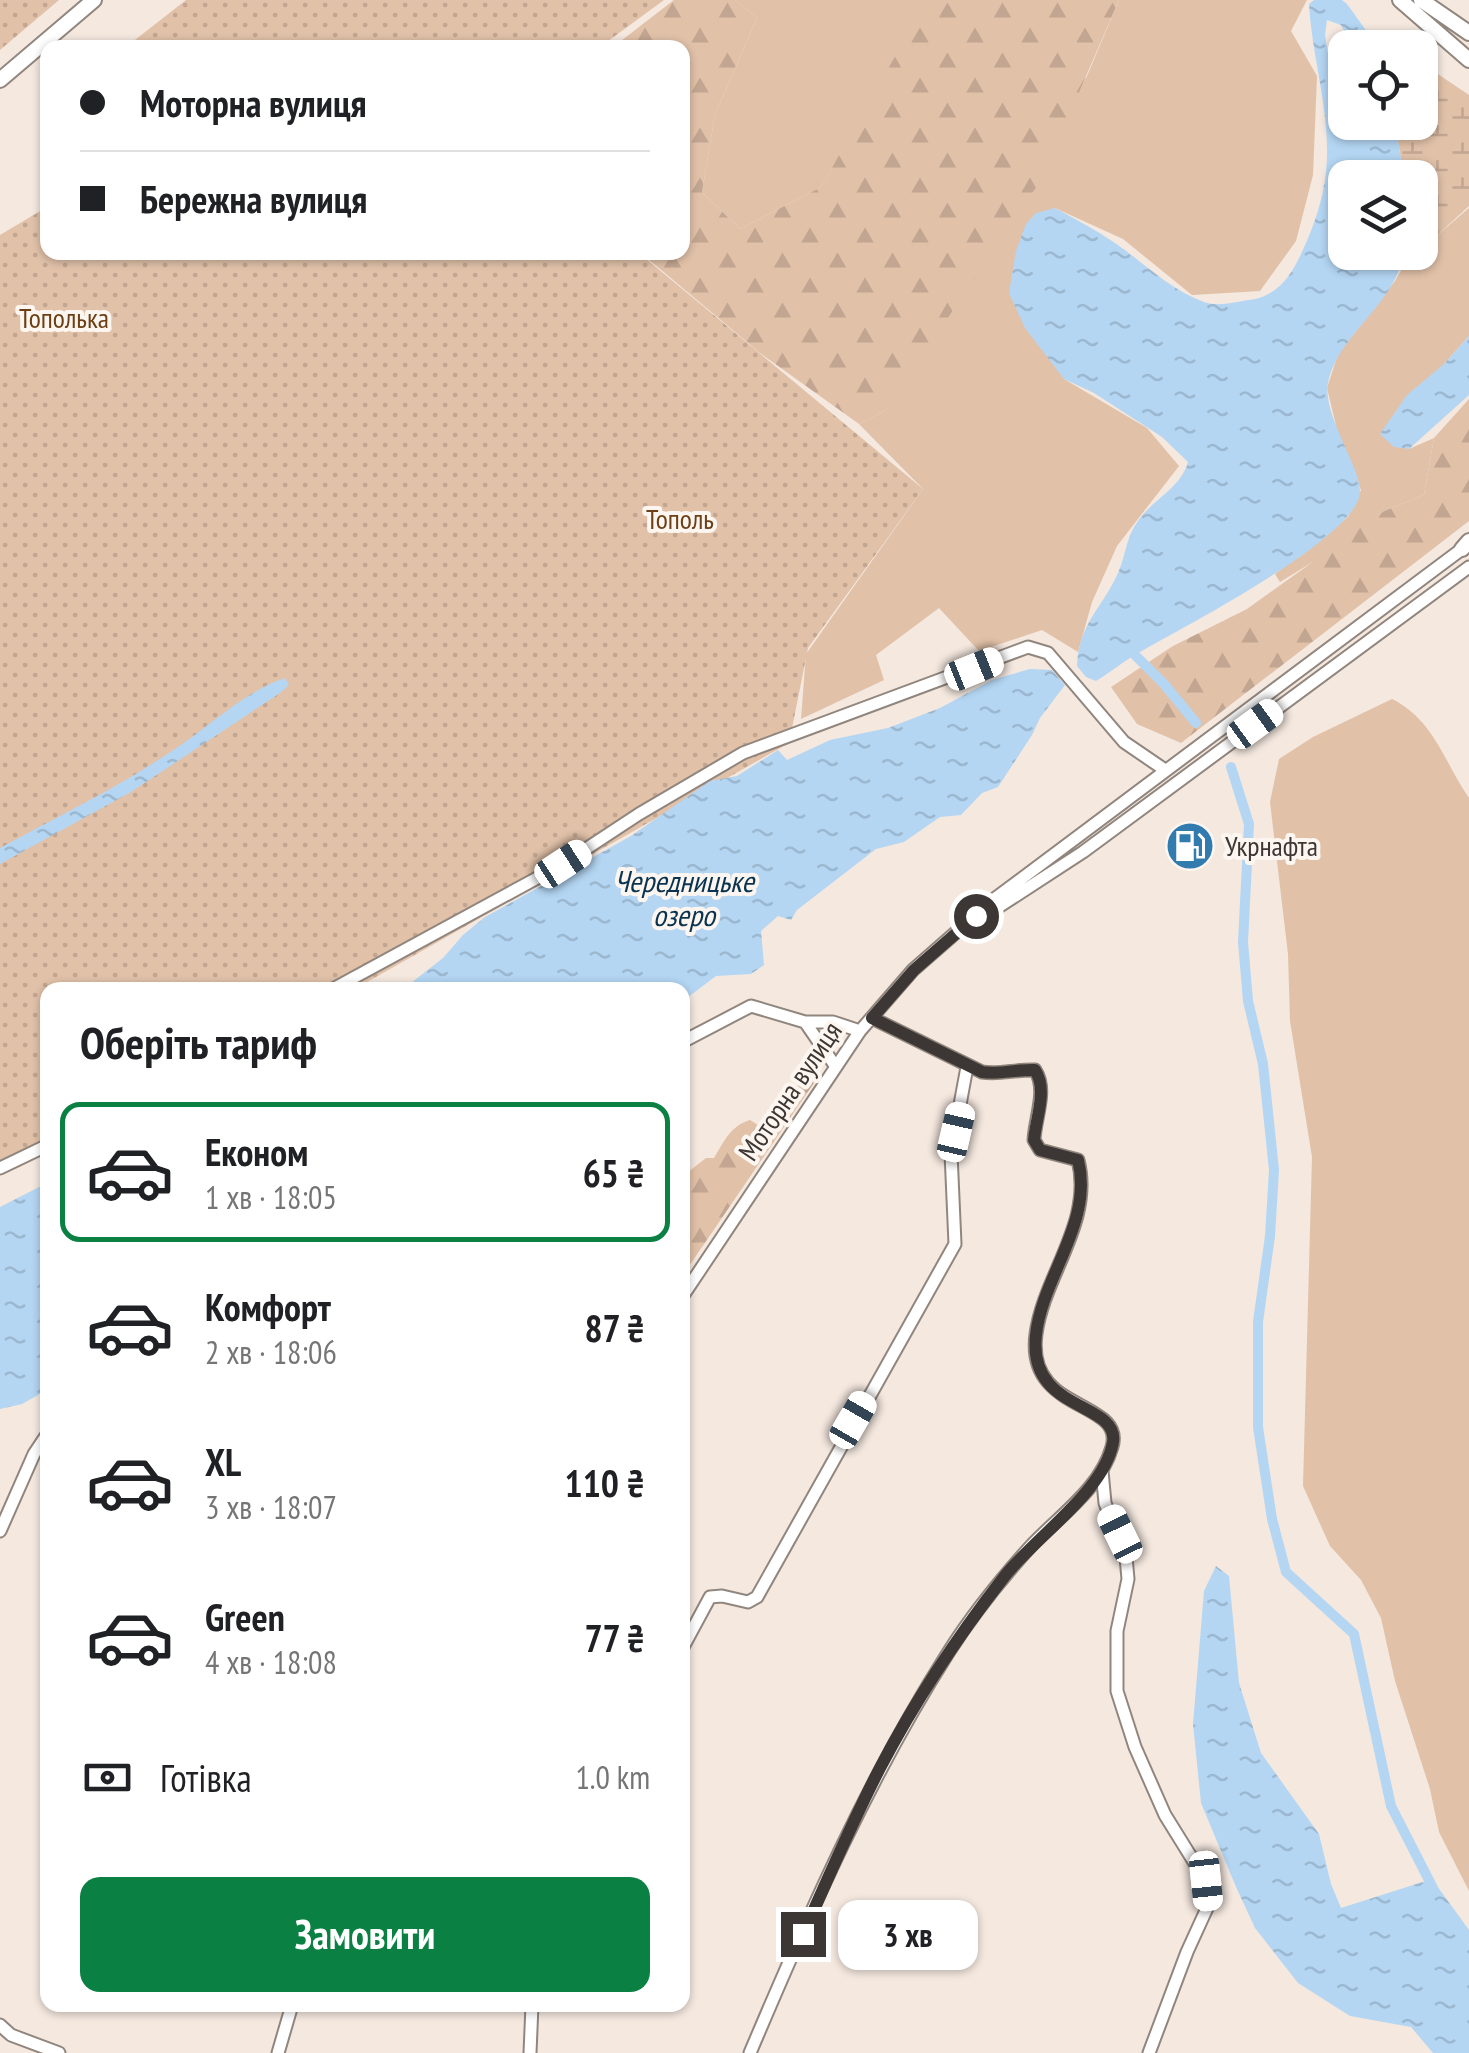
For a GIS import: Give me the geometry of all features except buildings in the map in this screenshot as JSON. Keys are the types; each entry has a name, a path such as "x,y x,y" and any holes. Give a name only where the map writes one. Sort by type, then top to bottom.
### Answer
{"main road":[{"path":"47,40 94,0"},
{"path":"1400,0 1469,60"},
{"path":"1421,0 1469,33"},
{"path":"0,80 40,46"}],"street":[{"path":"960,931 993,900 1467,545"},
{"path":"960,931 1082,852 1469,567"},
{"path":"1332,645 1343,660"},
{"path":"346,982 563,864 743,753 1028,647 1048,653 1124,742 1165,770"},
{"name":"Моторна вулиця","path":"690,1285 860,1032 914,970 960,931"},
{"path":"690,1038 751,1006 805,1022 833,1022 860,1032"},
{"path":"750,2053 880,1768 949,1651 1007,1573 1073,1506 1102,1470 1113,1445 1110,1426 1102,1416 1050,1388 1038,1360 1035,1337 1042,1306 1078,1211 1082,1187 1075,1159 1040,1150 1036,1144 1034,1129 1042,1088 1035,1070 998,1075 967,1067 940,1049 872,1018"},
{"path":"805,1022 836,1067"},
{"path":"690,1634 710,1597 748,1602 757,1596 955,1244 951,1153 967,1067"},
{"path":"0,1168 40,1149"},
{"path":"0,1531 40,1445"},
{"path":"1102,1470 1105,1502 1126,1557 1128,1579 1118,1631 1118,1691 1135,1747 1165,1815 1206,1881 1208,1906 1149,2053"},
{"path":"1073,1506 1105,1502"},
{"path":"278,2053 290,2012"},
{"path":"530,2053 532,2012"},
{"path":"0,2024 11,2035 60,2053"}],"green space":[{"path":"0,0 59,0 0,50"},
{"path":"186,0 664,0 610,40 135,40"},
{"path":"674,0 735,0 757,18 715,114 702,192 740,229 821,187 927,0 1119,0 1041,180 885,411 859,424 760,353 649,260 690,260 690,40 622,40"},
{"path":"735,0 929,0 821,187 740,229 702,192 715,114 757,18"},
{"path":"1119,0 1307,0 1291,31 1317,76 1313,175 1296,241 1260,291 1192,295 1123,239 1055,208 1064,379 1147,428 1179,466 1117,546 1092,602 1078,652 1042,630 979,651 939,608 876,655 884,680 801,719 806,654 923,489 859,424 885,411 1087,76"},
{"path":"1438,74 1469,95 1469,206 1438,234 1438,160 1401,160 1398,140 1438,140"},
{"path":"1469,208 1469,336 1444,364 1409,449 1434,438 1424,495 1384,511 1334,549 1280,582 1275,574 1348,517 1361,490 1338,434 1327,388 1338,354 1401,270 1438,270 1438,235"},
{"path":"40,211 40,260 647,260 923,489 808,648 789,743 367,982 40,982 40,1156 0,1175 0,235"},
{"path":"1469,399 1469,521 1181,743 1137,724 1111,687 1173,646 1247,609 1384,511 1424,495 1434,438"},
{"path":"1392,699 1428,730 1469,798 1469,1891 1439,1832 1381,1618 1361,1580 1330,1546 1303,1486 1312,1157 1290,1021 1288,954 1270,802 1279,759 1313,737"},
{"path":"817,1064 821,1068 818,1077 690,1265 690,1171 706,1158 714,1158 737,1126 750,1120 758,1125 766,1122"}],"water":[{"path":"1314,0 1342,0 1366,30 1344,30 1327,20 1328,140 1398,140 1401,160 1328,160 1328,270 1399,270 1380,303 1344,348 1328,383 1331,410 1360,492 1352,511 1300,556 1096,681 1086,677 1077,666 1082,638 1112,586 1134,527 1179,479 1188,462 1162,437 1094,393 1064,379 1025,328 1009,293 1016,251 1026,224 1036,213 1055,208 1204,302 1249,300 1275,290 1293,269 1306,242 1326,172 1324,109 1309,4"},
{"path":"1469,336 1469,395 1409,449 1394,447 1380,434 1407,395 1444,364"},
{"name":"Чередницьке озеро","path":"1030,669 1052,670 1065,685 998,787 982,793 961,815 940,817 904,842 876,849 797,910 791,920 778,916 761,931 764,965 751,974 716,976 690,996 690,982 412,982 485,917 631,836 710,781 737,776 778,750 787,760 830,740 888,728 940,708 992,680"},
{"path":"285,678 289,685 280,693 131,792 0,864 0,848 132,776 242,700"},
{"path":"40,1187 40,1394 22,1404 0,1409 0,1207"},
{"path":"1216,1566 1229,1576 1239,1683 1261,1753 1319,1834 1341,1908 1432,1879 1469,1930 1469,2053 1433,2053 1411,2027 1350,2016 1298,1983 1255,1928 1201,1803 1193,1724 1204,1591"}],"waterway":[{"path":"1135,655 1196,723"},
{"path":"1231,767 1249,824 1243,942 1248,1001 1263,1064 1274,1170 1258,1322 1258,1427 1272,1519 1286,1572 1354,1634 1391,1806 1433,1888"}],"place":[{"name":"Укрнафта","path":"1190,846"}],"route":[{"path":"803,1934 880,1768 949,1651 1007,1573 1073,1506 1102,1470 1113,1445 1114,1434 1102,1416 1050,1388 1038,1360 1035,1337 1042,1306 1078,1211 1082,1187 1078,1160 1040,1150 1034,1140 1042,1088 1038,1074 1021,1069 998,1075 967,1067 940,1049 872,1018 930,954 976,916"}],"park label":[{"name":"Тополька","path":"64,318"},
{"name":"Тополь","path":"680,519"}]}
